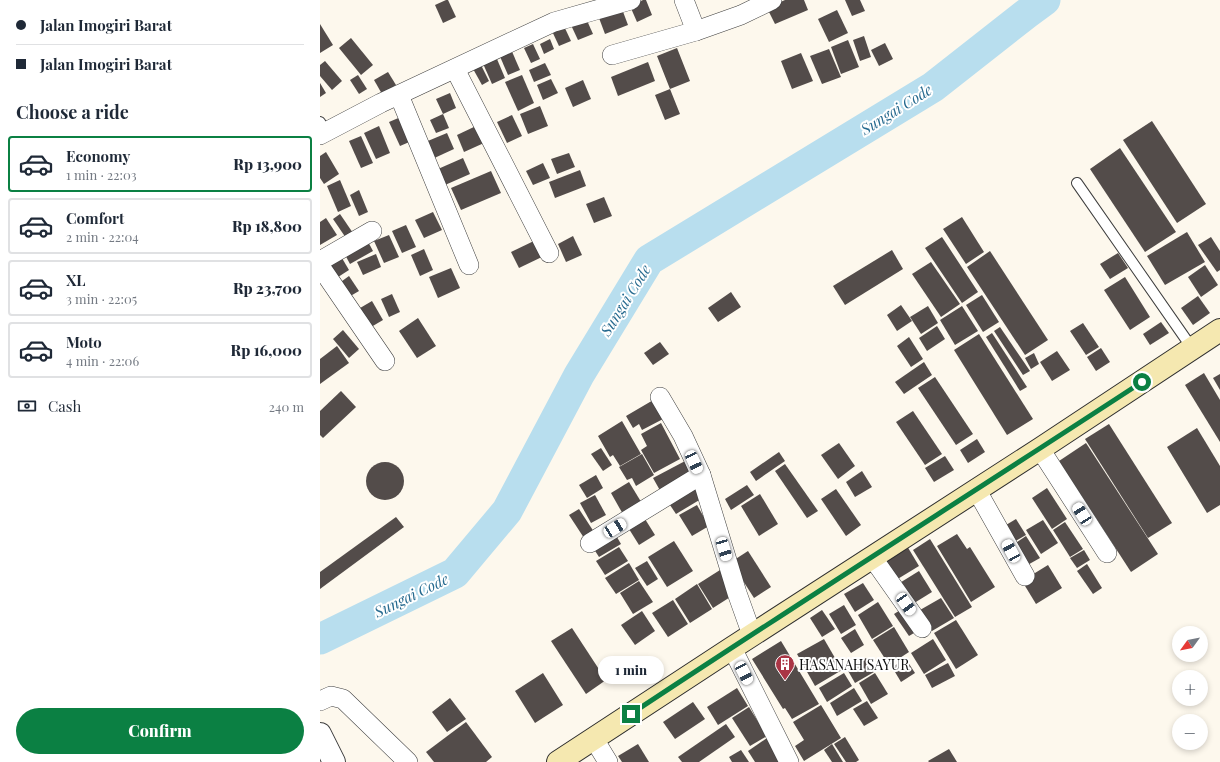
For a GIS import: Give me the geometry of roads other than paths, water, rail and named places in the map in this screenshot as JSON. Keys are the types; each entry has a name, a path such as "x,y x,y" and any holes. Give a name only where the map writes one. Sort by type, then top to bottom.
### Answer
{"main road":[{"path":"558,762 752,634 1040,449 1220,330"}],"street":[{"path":"322,130 554,22 630,0"},
{"path":"684,0 696,31"},
{"path":"612,54 696,31 741,15 772,0"},
{"path":"455,69 549,253"},
{"path":"399,95 469,265"},
{"path":"320,261 372,231"},
{"path":"320,266 385,361"},
{"path":"660,397 682,436 700,475 737,593 752,634"},
{"path":"1040,449 1107,553"},
{"path":"590,543 700,475"},
{"path":"976,489 1025,576"},
{"path":"872,557 922,628"},
{"path":"732,648 789,762"},
{"path":"320,701 331,696 343,699 408,762"},
{"path":"320,734 334,762"},
{"path":"594,739 608,762"}],"lane":[{"path":"1077,182 1192,348"}],"waterway":[{"name":"Sungai Code","path":"320,639 455,573 507,511 579,375 649,260 933,87 1045,0"}],"place":[{"name":"HASANAH SAYUR","path":"785,681"}]}
